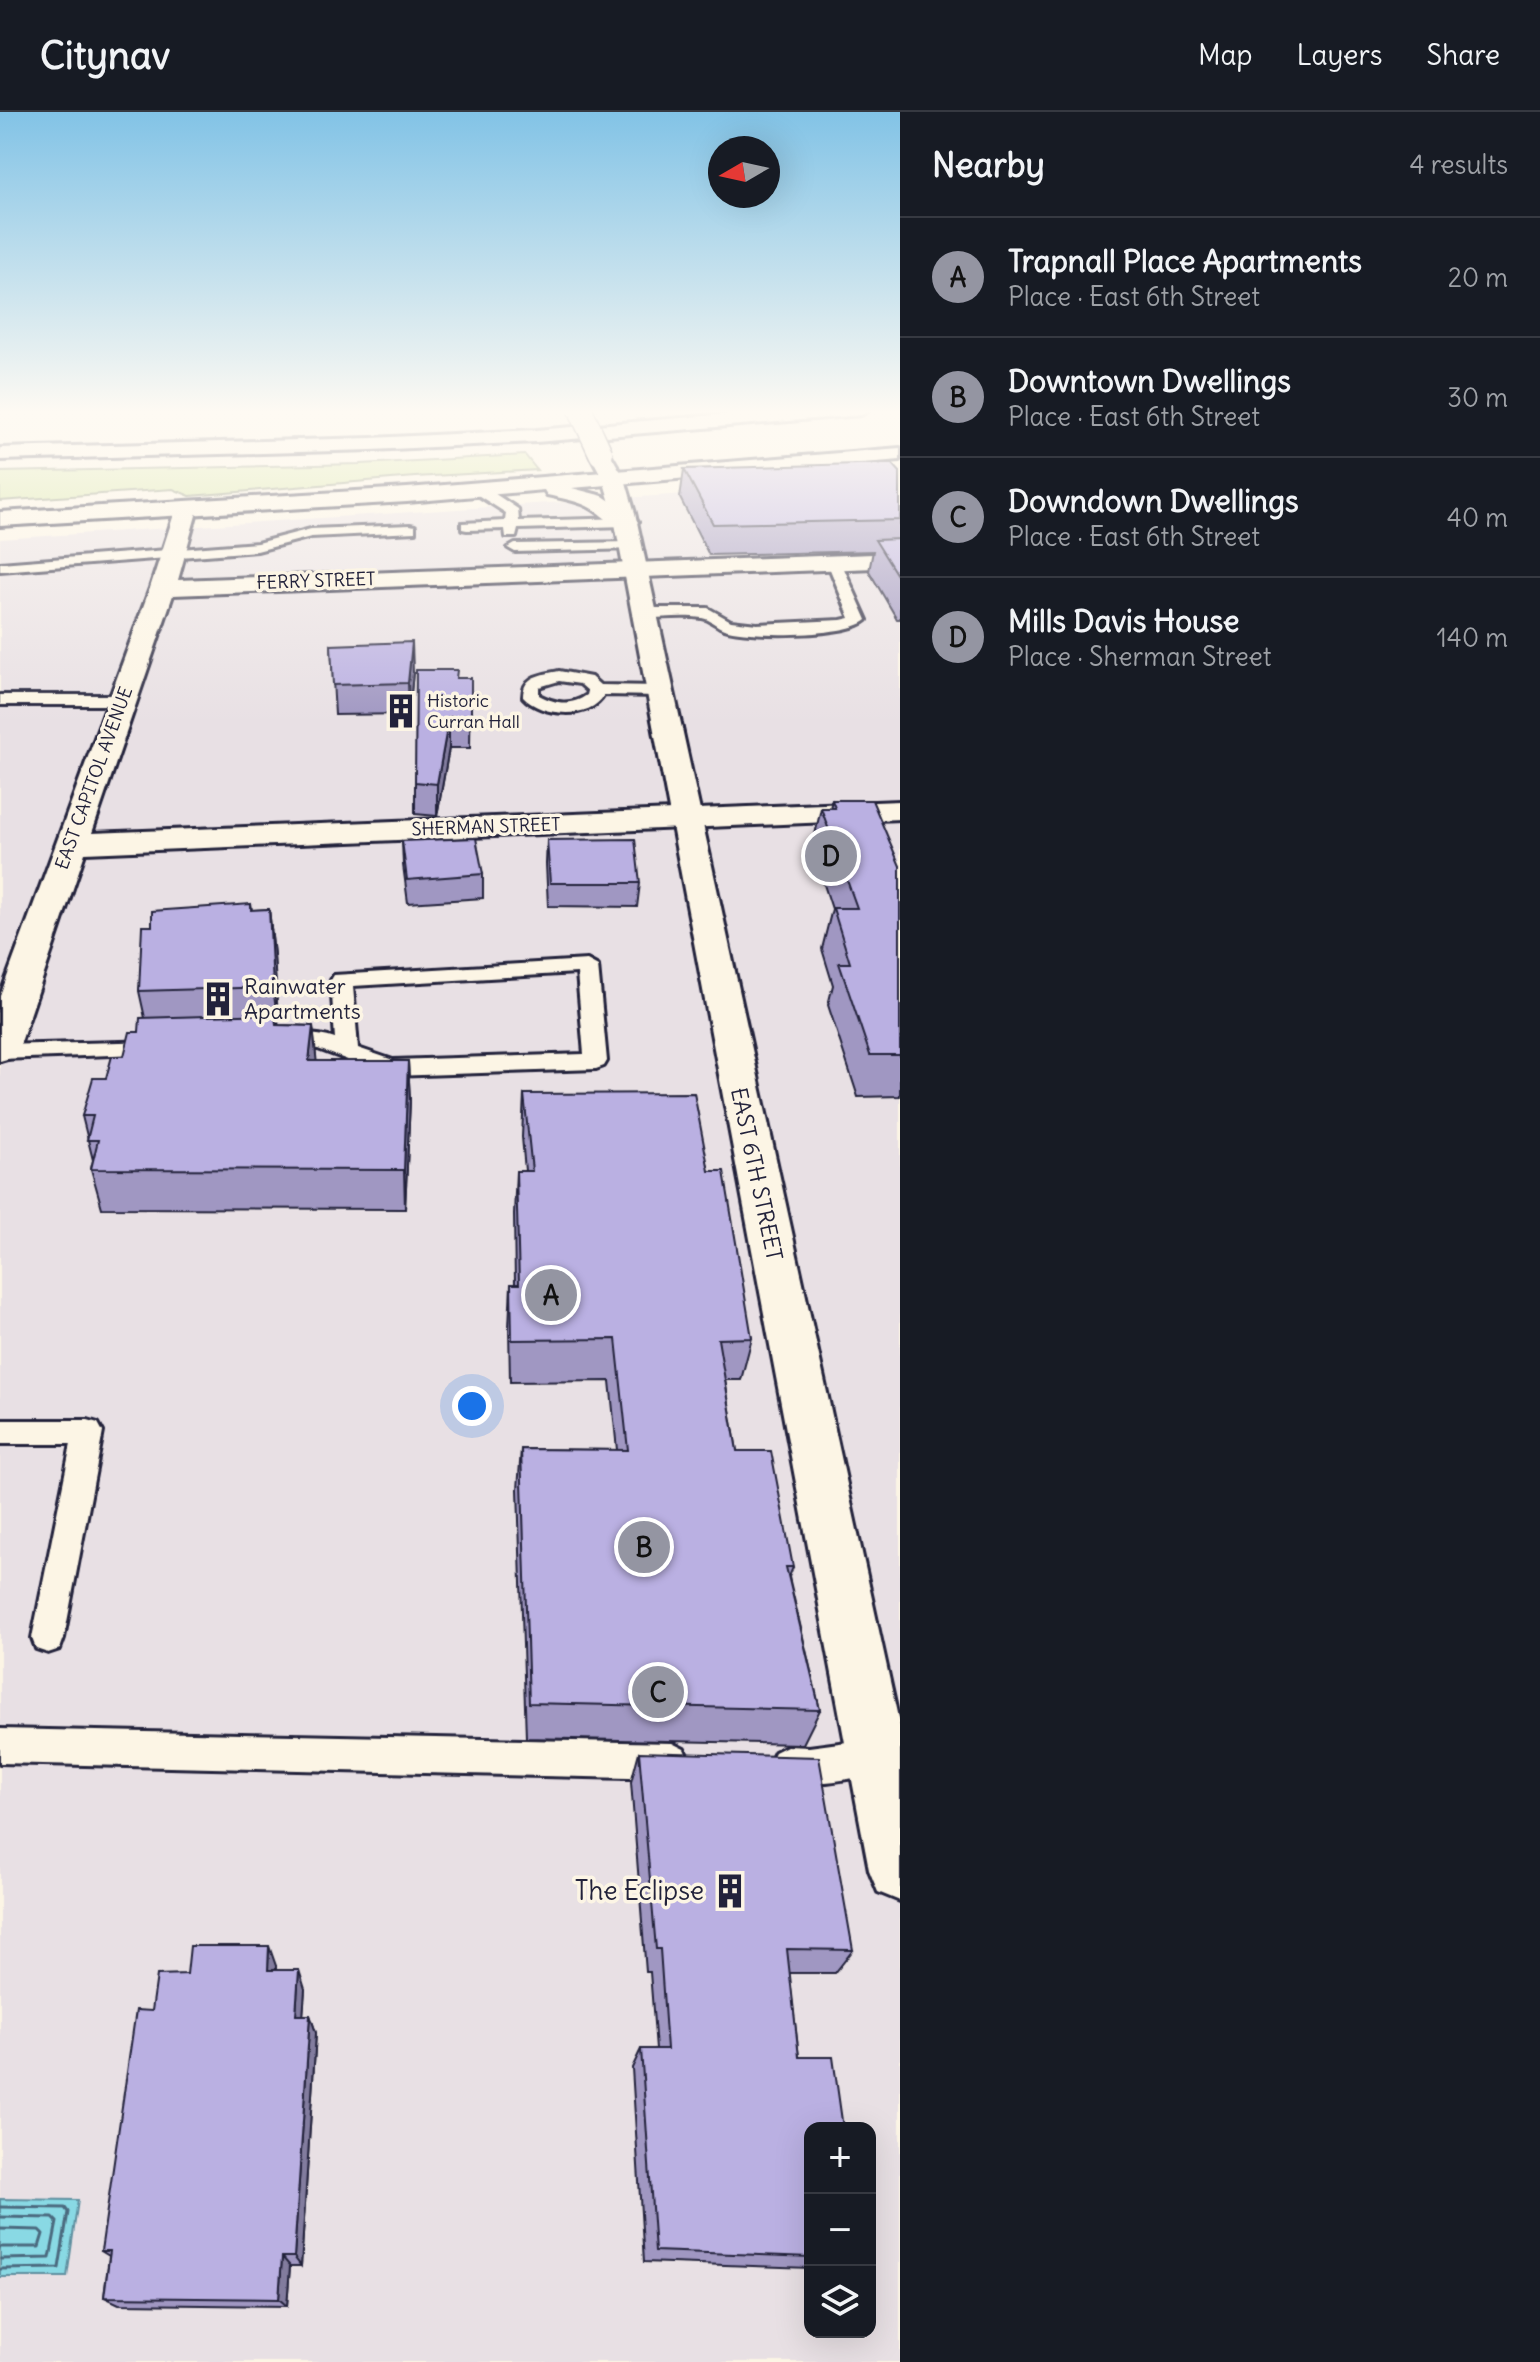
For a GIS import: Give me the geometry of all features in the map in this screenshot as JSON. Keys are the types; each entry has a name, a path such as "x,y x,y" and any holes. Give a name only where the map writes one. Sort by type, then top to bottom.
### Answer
{"main road":[{"path":"0,519 85,514"},
{"name":"EAST CAPITOL AVENUE","path":"0,1048 163,588 185,514"},
{"path":"614,514 626,522"},
{"name":"EAST 6TH STREET","path":"624,514 684,819 888,1754 900,1870"},
{"name":"FERRY STREET","path":"163,588 524,573 633,557 834,562 900,560"},
{"name":"SHERMAN STREET","path":"71,844 900,810"}],"lane":[{"path":"0,567 257,547 311,533 364,527 410,531 368,544 364,527 362,514"},
{"path":"513,514 513,532 524,573"},
{"path":"626,522 513,532 467,528 513,532 633,557"},
{"path":"645,613 708,613 727,625 757,629 829,626 859,620 834,562"},
{"path":"596,690 659,691"},
{"path":"0,700 122,700"},
{"path":"251,1045 320,1042 347,1052 391,1068 596,1061 587,966 342,980 347,1052"},
{"path":"0,1048 190,1047"},
{"path":"0,1432 88,1432 48,1638"},
{"path":"0,1746 698,1762"},
{"path":"761,1763 809,1765 888,1754"}],"shaded area":[{"path":"381,514 900,514 900,2362 0,2362 0,539"}],"water":[{"path":"0,2199 78,2200 67,2277 0,2277"}],"building":[{"path":"708,514 900,514 900,520 713,524"},
{"path":"900,539 900,580 875,540"},
{"path":"412,642 408,683 333,685 331,645"},
{"path":"416,670 457,670 456,678 471,678 471,717 449,717 437,784 415,782"},
{"path":"832,800 872,800 900,866 900,1055 870,1055 839,963 850,963 833,908 857,908 821,808 835,808"},
{"path":"476,838 483,874 407,880 402,841"},
{"path":"635,839 640,883 550,883 547,840"},
{"path":"251,904 251,910 269,909 273,987 139,991 142,926 152,926 152,911"},
{"path":"275,1014 276,1025 313,1026 309,1061 408,1061 404,1170 91,1169 98,1140 87,1140 93,1116 82,1116 93,1078 106,1078 112,1056 124,1056 130,1032 139,1032 140,1018"},
{"path":"694,1093 709,1171 724,1171 752,1338 718,1339 737,1451 771,1451 793,1567 786,1567 820,1710 529,1703 521,1449 628,1450 616,1339 512,1340 511,1284 519,1284 516,1171 532,1171 524,1094"},
{"path":"639,1752 819,1757 853,1950 787,1949 799,2057 833,2057 842,2122 804,2122 804,2257 655,2251 641,2049 667,2049 660,1949 656,1949"},
{"path":"190,1946 269,1946 268,1970 299,1970 296,2015 310,2015 294,2257 282,2257 279,2299 104,2297 110,2251 101,2251 136,2010 152,2011 157,1975 187,1974"}],"place":[{"name":"Historic Curran Hall","path":"401,711"},
{"name":"Mills Davis House","path":"831,856"},
{"name":"Rainwater Apartments","path":"218,999"},
{"name":"Trapnall Place Apartments","path":"551,1295"},
{"name":"Downtown Dwellings","path":"644,1547"},
{"name":"Downdown Dwellings","path":"658,1692"},
{"name":"The Eclipse","path":"730,1891"}]}
